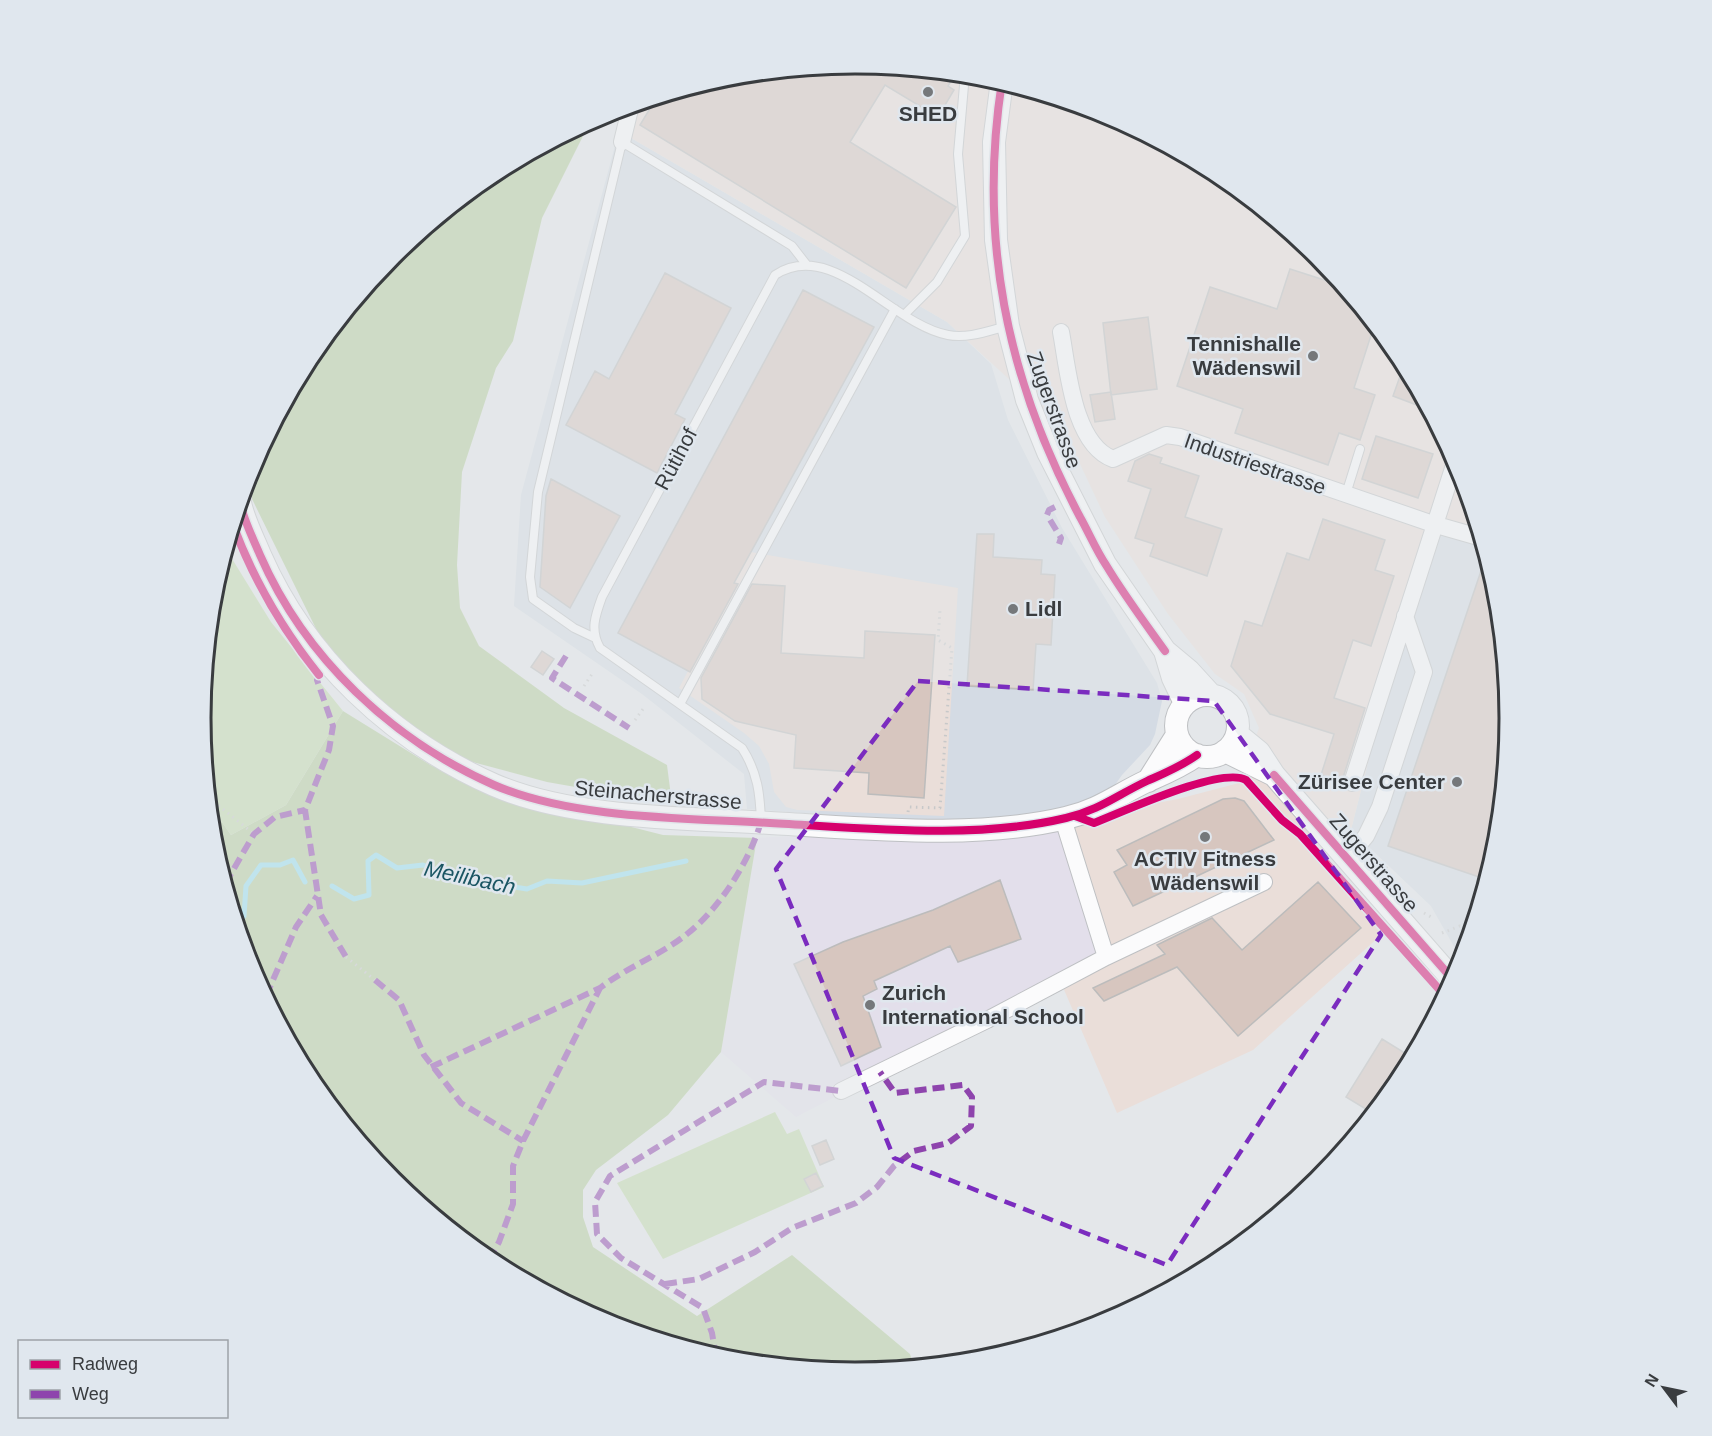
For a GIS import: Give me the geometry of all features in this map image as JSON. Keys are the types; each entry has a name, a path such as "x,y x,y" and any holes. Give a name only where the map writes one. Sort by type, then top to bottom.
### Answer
{"main road":[{"name":"Zugerstrasse","path":"1001,90 994,142 993,193 996,240 1008,326 1027,400 1063,485 1105,564 1165,651 1189,670 1210,694"},
{"name":"Steinacherstrasse","path":"245,515 269,575 306,636 329,664 367,702 390,723 432,751 496,786 542,801 654,816 906,829 982,829 1063,819 1097,810 1152,790 1171,772 1197,755"},
{"name":"Zugerstrasse","path":"1165,651 1173,678 1185,703"},
{"path":"1210,694 1231,705 1238,722 1231,742 1211,756 1197,755 1184,747 1177,735 1176,722 1185,703 1197,696 1210,694"},
{"name":"Steinacherstrasse","path":"1152,790 1177,735"},
{"name":"Zugerstrasse","path":"1231,742 1274,775 1447,973"}],"street":[{"path":"622,142 628,116"},
{"name":"Industriestrasse","path":"1061,332 1079,417 1092,445 1100,455 1113,459 1166,435 1180,437 1433,524 1474,536"},
{"path":"1352,783 1451,472"},
{"path":"1347,859 1366,836 1380,807 1424,672 1405,616"},
{"path":"1063,819 1106,957"},
{"path":"841,1091 987,1020 1106,957 1264,882"}],"lane":[{"path":"904,315 937,282 965,236 958,154 964,83"},
{"path":"761,822 760,786 752,764 742,748 600,648 593,637 574,628 533,599 530,577 538,492 622,142 792,246 806,264 826,267 928,329 954,336 1008,326"},
{"name":"Rütihof","path":"593,637 594,619 602,597 775,275 787,267 806,264"},
{"path":"680,704 895,309"},
{"path":"1346,494 1360,449"}],"path":[{"path":"906,829 909,807 940,808 952,648 938,639 940,610"},
{"path":"584,686 592,674"},
{"path":"635,720 643,709"},
{"path":"1152,790 1217,778 1240,777"},
{"path":"1246,780 1294,831"},
{"path":"217,805 254,834"},
{"path":"1281,815 1282,820"},
{"path":"1386,867 1389,875"},
{"path":"1424,913 1433,918"},
{"path":"1442,933 1460,926 1465,928"},
{"path":"346,957 375,980"}],"highlighted area":[{"path":"918,681 1214,701 1381,935 1167,1265 894,1158 776,869"}],"shaded area":[{"path":"814,75 898,75 940,79 1023,95 1103,123 1141,140 1214,182 1281,233 1312,262 1341,293 1392,360 1434,433 1451,471 1474,536 1434,524 1405,616 1351,830 1323,854 1390,927 1253,1050 1117,1113 1062,985 1066,820 1178,799 1239,783 1259,728 1244,694 1215,674 1168,614 1105,517 1064,430 947,322 619,131 629,116 689,95 772,79"},
{"path":"619,131 947,322 991,364 1008,420 1062,528 1157,683 1162,701 1155,734 1150,745 1122,775 1097,810 942,823 747,809 744,774 642,694 514,606 521,495"},
{"path":"1433,524 1474,536 1488,592 1495,634 1499,676 1499,760 1495,802 1479,885 1456,950 1431,906 1351,830 1405,616"},
{"path":"751,552 958,588 944,816 797,810 786,807 774,792 769,764 759,746 679,688"},
{"name":"Zurich International School","path":"1061,821 1105,957 796,1117 721,1052 757,838"}],"green space":[{"path":"584,134 542,218 513,341 496,368 462,472 457,565 460,608 479,646 564,708 667,765 672,804 547,782 439,753 327,651 252,499 261,471 298,396 320,360 371,293 431,233 464,207 498,182 534,160"},
{"path":"231,558 271,622 343,711 286,805 231,835 220,819 211,718 217,634"},
{"path":"343,711 432,766 541,804 663,835 757,838 721,1052 668,1115 596,1170 583,1190 583,1217 593,1247 697,1316 792,1255 910,1354 912,1360 856,1362 772,1357 689,1341 649,1328 571,1296 534,1276 498,1254 431,1203 371,1143 320,1076 278,1003 246,925 233,885 220,819 231,835 286,805"},
{"path":"775,1112 787,1134 799,1129 824,1187 663,1259 617,1183"}],"building":[{"path":"856,74 898,75 951,81 948,86 954,90 938,117 885,85 850,142 956,207 906,288 640,125 651,107 689,95 772,79"},
{"name":"Tennishalle Wädenswil","path":"1290,269 1331,282 1372,333 1354,388 1375,395 1360,440 1339,433 1328,465 1235,433 1243,409 1177,386 1210,287 1277,309"},
{"path":"665,273 731,308 675,414 685,419 657,473 566,425 595,371 609,379"},
{"path":"803,290 874,327 734,583 738,584 690,672 618,633"},
{"path":"1148,317 1157,389 1111,395 1103,323"},
{"path":"1401,374 1419,406 1393,396"},
{"path":"1111,392 1115,419 1095,422 1090,395"},
{"path":"1376,436 1433,454 1418,498 1362,479"},
{"path":"1149,454 1162,458 1160,463 1199,476 1185,517 1222,529 1207,576 1150,556 1154,544 1135,538 1151,489 1128,481 1135,461"},
{"path":"551,479 620,516 570,608 540,587 546,496"},
{"path":"1323,519 1385,540 1375,570 1394,576 1371,646 1353,640 1334,698 1365,708 1342,781 1321,775 1334,734 1270,714 1231,666 1245,621 1262,626 1287,553 1309,560"},
{"name":"Lidl","path":"977,534 994,534 993,557 1042,560 1041,574 1055,575 1051,645 1036,644 1033,690 967,686"},
{"name":"Zürisee Center","path":"1481,571 1484,572 1495,634 1500,718 1495,802 1481,877 1388,846"},
{"path":"752,584 785,586 781,653 864,658 865,631 935,635 924,798 868,794 869,773 794,768 796,735 735,721 702,699 701,678"},
{"path":"542,651 554,659 543,675 531,667"},
{"path":"1235,798 1244,801 1274,840 1133,906 1114,872 1127,865 1117,850 1223,799"},
{"name":"Zurich International School","path":"1000,880 1021,939 958,962 950,946 874,981 877,989 863,996 881,1047 841,1066 794,964 843,942 933,910"},
{"path":"1318,882 1361,928 1238,1036 1177,967 1104,1001 1093,988 1165,954 1157,945 1212,918 1242,950"},
{"path":"1382,1039 1406,1054 1367,1110 1346,1097"},
{"path":"826,1140 834,1159 820,1165 812,1146"},
{"path":"816,1173 823,1186 811,1192 804,1179"}],"waterway":[{"name":"Meilibach","path":"332,886 354,899 369,895 368,861 376,855 397,868 423,865 462,879 527,889 547,881 582,883 686,861"},
{"name":"Meilibach","path":"243,917 246,886 261,865 280,865 293,860 305,882"}],"marked path":[{"path":"1055,507 1049,510 1047,515 1061,538 1059,544"},
{"path":"566,656 552,678 629,728"},
{"path":"321,673 317,680 333,726 329,750 305,810 321,915 346,957"},
{"path":"231,874 254,834 275,817 305,810"},
{"path":"431,1067 600,988 687,934 711,911 732,883 749,853 761,822"},
{"path":"270,986 296,927 317,896"},
{"path":"375,980 399,1000 424,1055 461,1103 523,1141"},
{"path":"494,1251 513,1204 513,1166 523,1141 600,988"},
{"path":"665,1284 699,1279 755,1252 792,1228 856,1203 877,1187 894,1166 914,1151 948,1143 971,1126 972,1097 963,1085 895,1093 880,1072"},
{"path":"714,1347 703,1308 621,1258 597,1234 595,1202 610,1176 764,1082 841,1091"}],"cycle path":[{"path":"1001,90 995,139 994,195 997,251 1004,305 1016,359 1033,412 1054,465 1080,517 1113,576 1165,651"},
{"path":"244,517 279,593 301,628 356,692 387,720 421,745 457,766 494,785 558,805 666,818 919,831 994,829 1030,825 1089,811 1197,755"},
{"path":"238,536 270,604 319,675"},
{"path":"1274,775 1447,973"},
{"path":"1075,816 1094,823 1172,792 1216,779 1233,777 1246,780 1282,820 1300,834 1440,990"}],"place":[{"name":"SHED","path":"928,92"},
{"name":"Tennishalle Wädenswil","path":"1313,356"},
{"name":"Lidl","path":"1013,609"},
{"name":"Zürisee Center","path":"1457,782"},
{"name":"ACTIV Fitness Wädenswil","path":"1205,837"},
{"name":"Zurich International School","path":"870,1005"}]}
